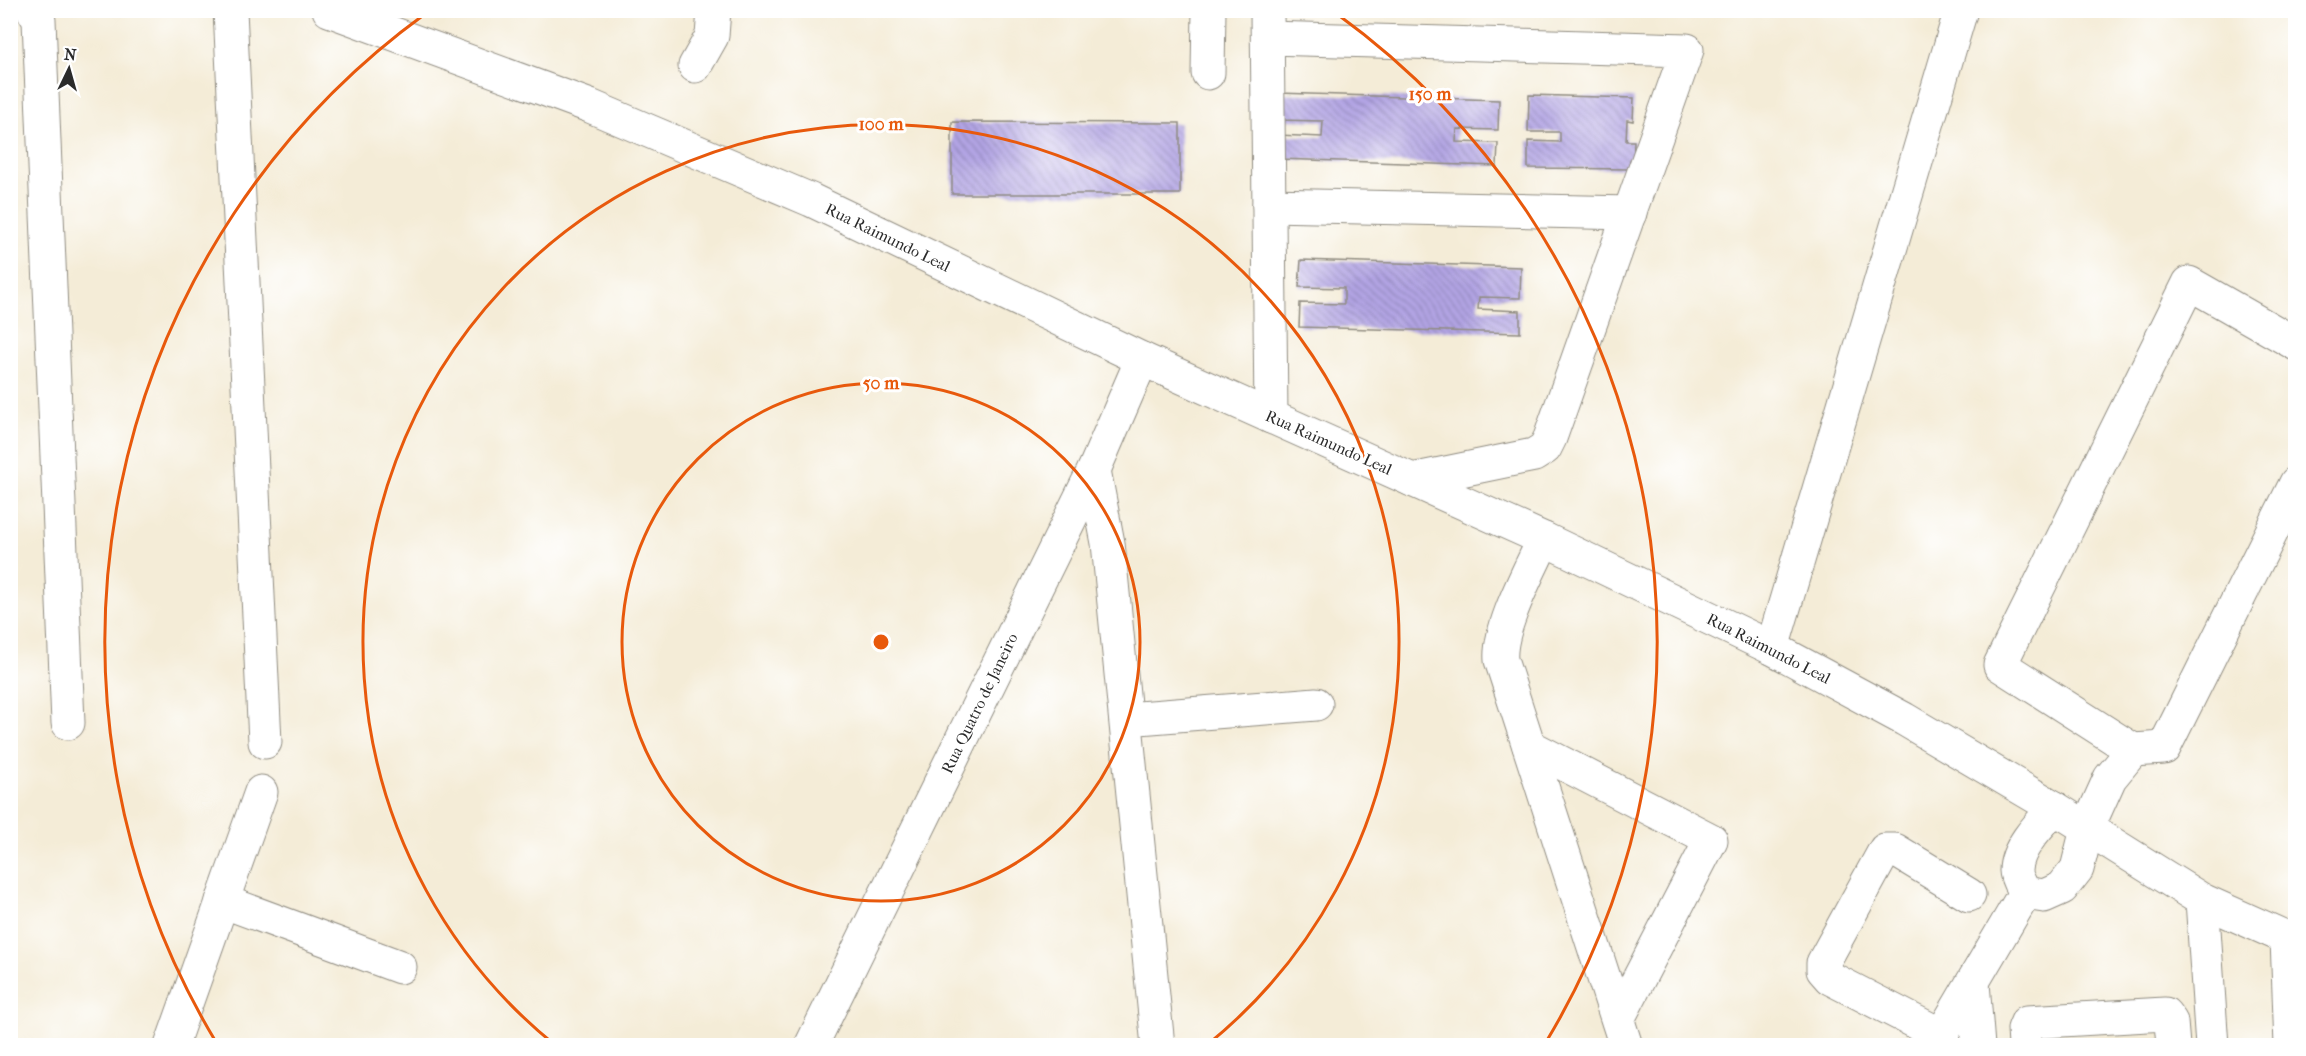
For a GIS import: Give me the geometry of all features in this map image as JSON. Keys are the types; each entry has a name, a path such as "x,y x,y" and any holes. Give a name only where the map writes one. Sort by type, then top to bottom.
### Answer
{"street":[{"path":"33,10 39,20 68,723"},
{"path":"230,10 265,742"},
{"name":"Rua Raimundo Leal","path":"329,10 590,106 800,195 1142,359 1544,539 1772,648 1904,719 2055,808 2202,900 2291,940"},
{"path":"695,66 712,36 714,10"},
{"path":"1208,73 1209,10"},
{"path":"1772,648 1961,10"},
{"path":"1271,417 1267,24 1687,50 1545,448 1534,455 1412,480"},
{"path":"1269,205 1630,213"},
{"path":"2295,344 2189,283 2000,665 2133,750 2164,748 2295,483"},
{"name":"Rua Quatro de Janeiro","path":"811,1046 1094,470 1142,359"},
{"path":"1094,470 1108,543 1158,1046"},
{"path":"1544,539 1503,631 1500,649 1529,746 1622,1032"},
{"path":"1126,719 1316,704"},
{"path":"1529,746 1711,840 1622,1032"},
{"path":"2025,893 2044,896 2062,888 2077,869 2087,829 2110,778 2133,750"},
{"path":"171,1046 261,792"},
{"path":"2025,893 2016,872 2022,849 2037,826 2055,808"},
{"path":"1969,895 1894,850 1885,850 1823,963 1823,970 1830,978 1938,1040 2025,893"},
{"path":"2202,900 2212,1046"},
{"path":"222,901 400,967"},
{"path":"2291,940 2291,1046"},
{"path":"1973,983 1978,1046"},
{"path":"2025,1046 2024,1029 2027,1022 2164,1014 2171,1022 2173,1046"}],"building":[{"path":"1278,93 1499,100 1498,130 1457,129 1456,142 1498,143 1497,166 1278,159 1278,135 1322,137 1323,121 1278,120"},
{"path":"1529,95 1634,98 1633,121 1627,120 1626,141 1634,141 1633,169 1528,168 1528,141 1560,142 1560,132 1528,132"},
{"path":"952,122 1180,123 1180,194 952,194"},
{"path":"1301,260 1521,267 1520,298 1479,297 1478,309 1520,311 1520,333 1299,327 1300,303 1344,304 1344,288 1299,287"}]}
